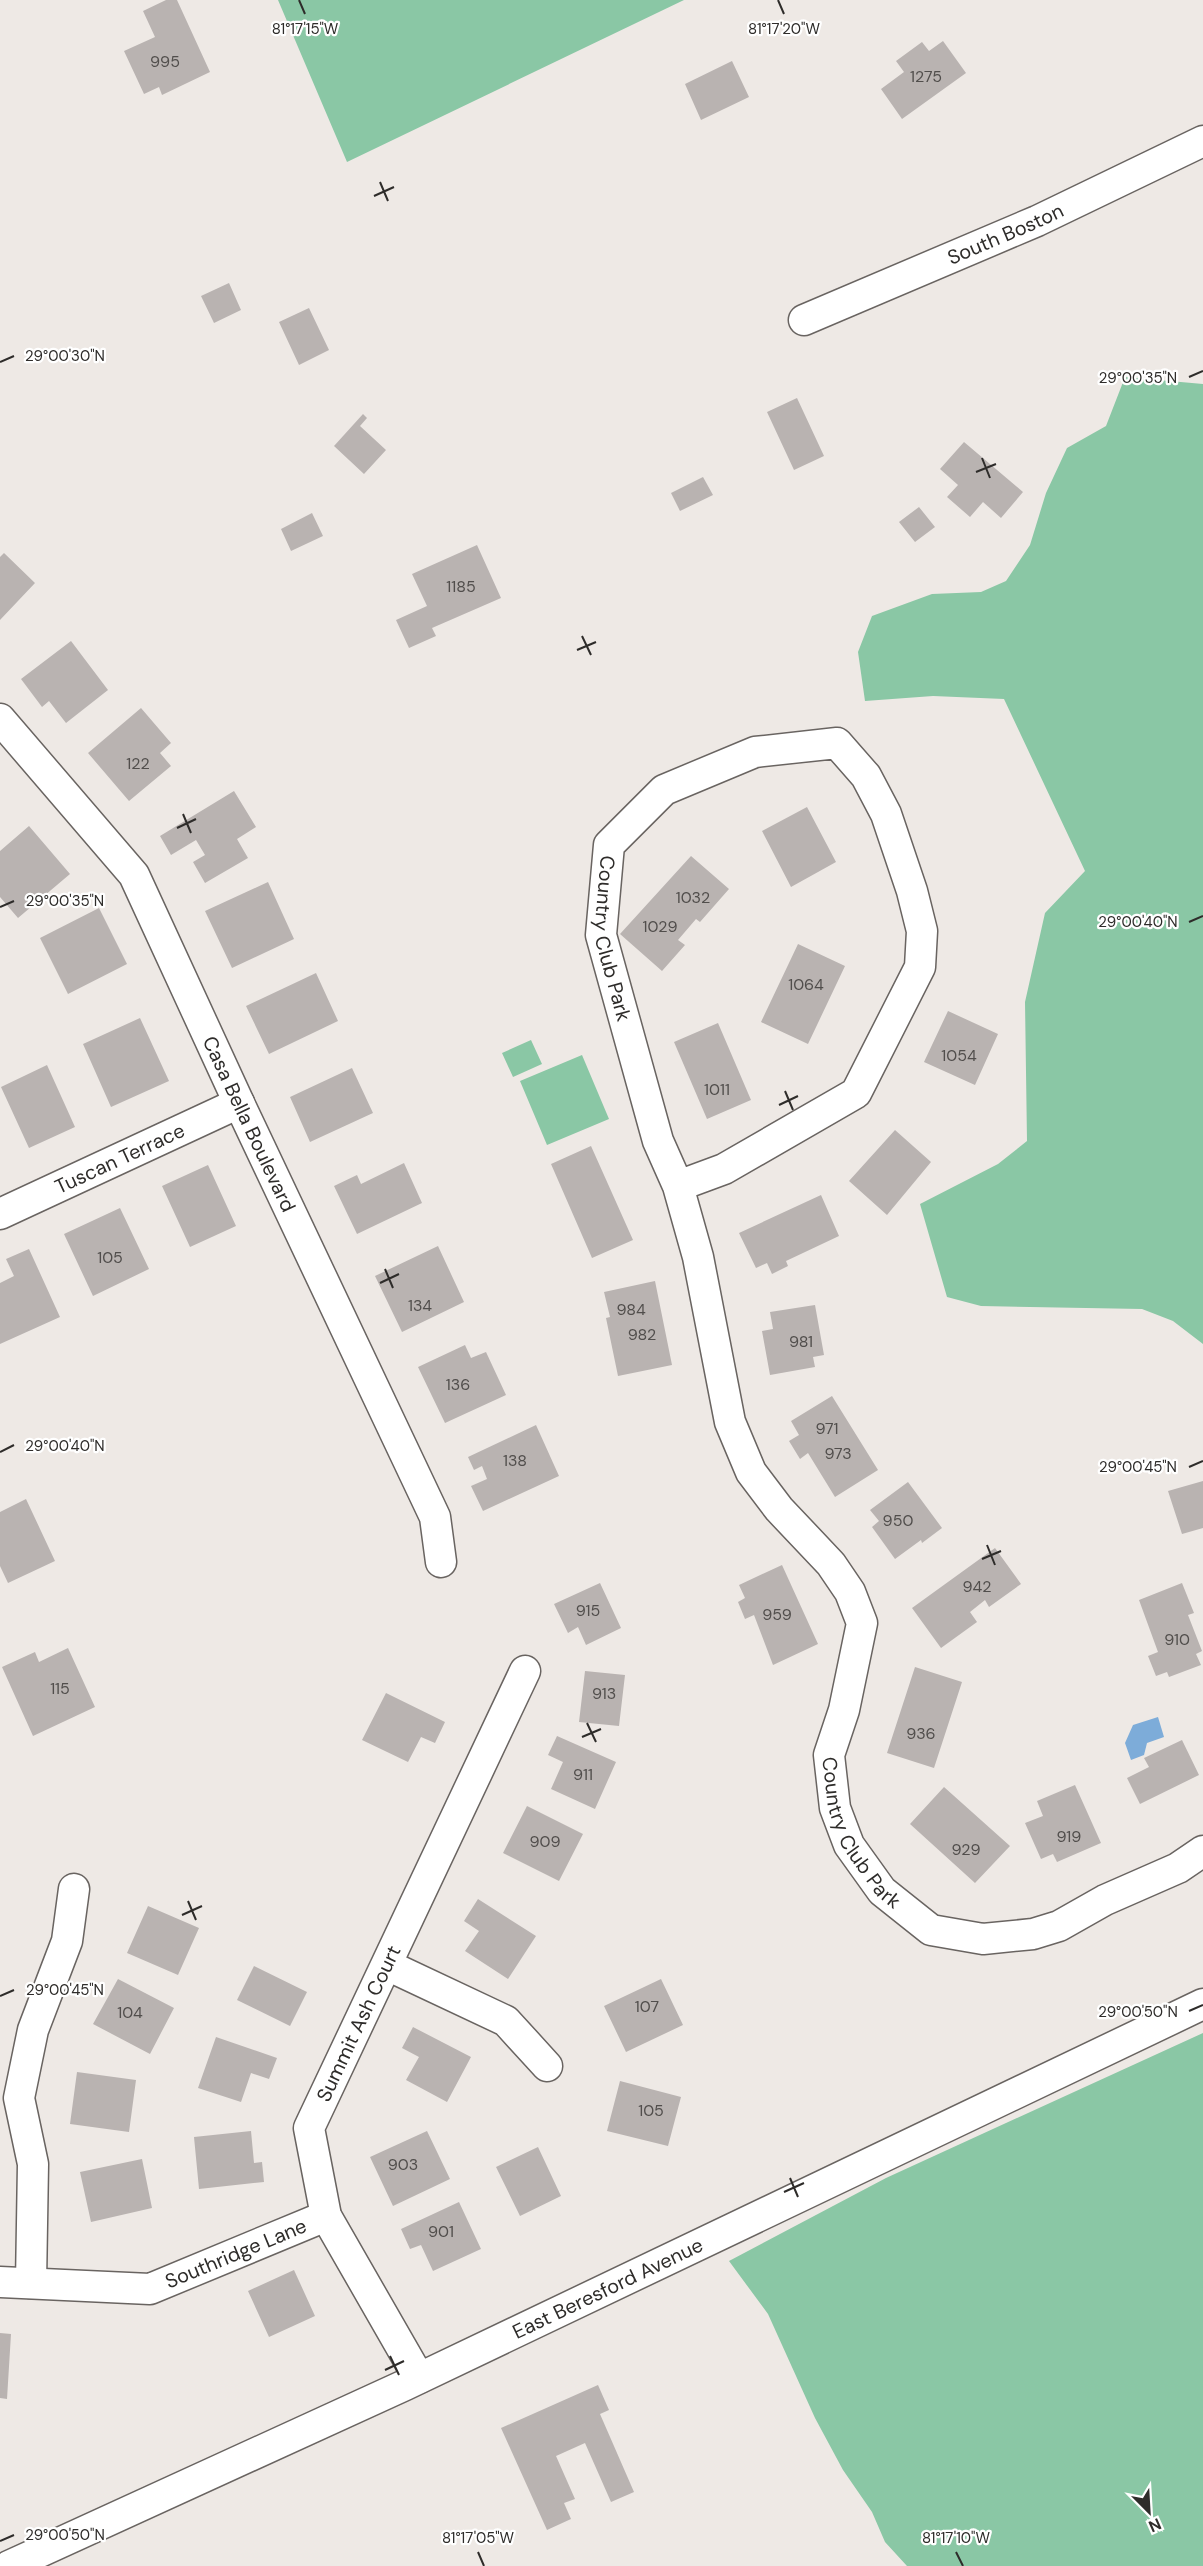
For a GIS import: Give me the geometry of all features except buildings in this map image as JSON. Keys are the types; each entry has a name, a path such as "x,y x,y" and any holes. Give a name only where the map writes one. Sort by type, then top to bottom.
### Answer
{"street":[{"name":"South Boston","path":"804,320 1037,221 1203,141"},
{"name":"Casa Bella Boulevard","path":"0,718 134,874 239,1103 435,1517 441,1562"},
{"name":"Country Club Park","path":"678,1186 724,1169 856,1093 920,967 922,931 912,891 886,814 866,776 837,742 755,752 664,790 609,845 601,935 658,1141 678,1186 698,1257 730,1422 751,1472 779,1509 831,1564 850,1592 862,1623 844,1710 829,1755 835,1808 849,1845 882,1891 931,1930 983,1939 1033,1934 1059,1926 1105,1900 1178,1868 1203,1851"},
{"name":"Tuscan Terrace","path":"0,1214 239,1103"},
{"name":"Summit Ash Court","path":"419,2378 326,2216 309,2128 525,1671"},
{"path":"31,2283 33,2164 19,2098 33,2030 67,1941 74,1889"},
{"path":"387,1965 506,2020 547,2066"},
{"name":"East Beresford Avenue","path":"9,2566 419,2378 1203,2004"},
{"name":"Southridge Lane","path":"0,2282 150,2289 326,2216"}],"green space":[{"path":"278,0 684,0 347,162"},
{"path":"1125,377 1203,384 1203,1344 1173,1321 1142,1309 981,1306 947,1297 920,1204 998,1164 1027,1141 1025,1002 1045,913 1085,871 1004,699 933,696 865,701 858,652 872,616 932,594 981,592 1006,581 1030,545 1046,493 1067,448 1106,426"},
{"path":"531,1040 542,1064 513,1077 502,1053"},
{"path":"582,1055 609,1119 547,1145 520,1081"},
{"path":"1203,2033 1203,2566 907,2566 885,2542 872,2512 843,2470 815,2418 768,2314 729,2261 886,2178"}],"water":[{"path":"1158,1717 1164,1737 1147,1743 1144,1755 1131,1760 1125,1743 1133,1725"}]}
